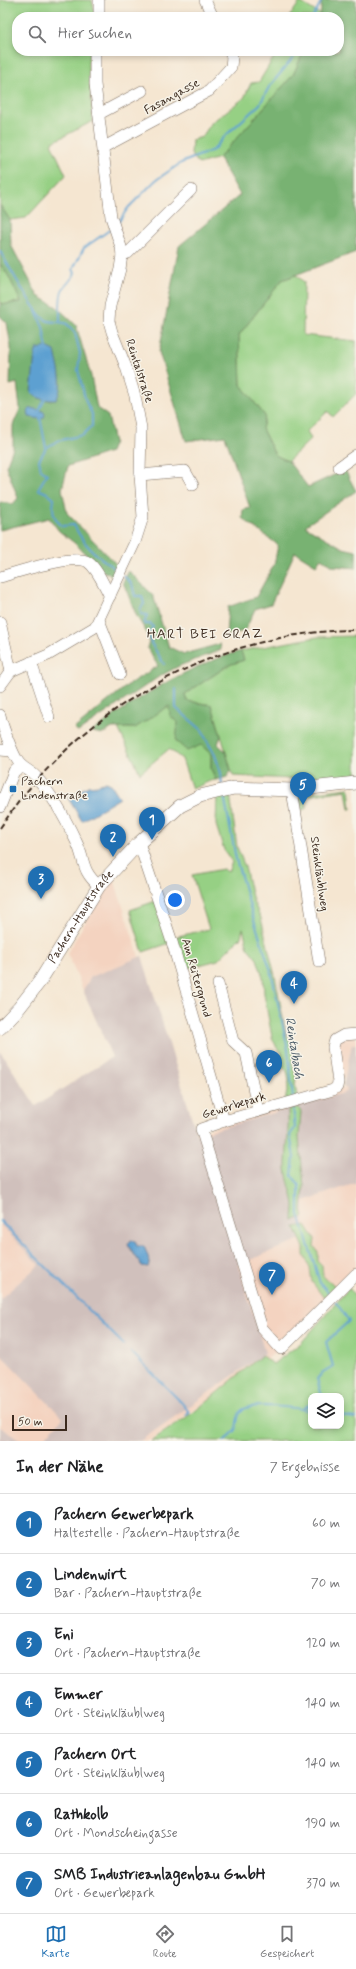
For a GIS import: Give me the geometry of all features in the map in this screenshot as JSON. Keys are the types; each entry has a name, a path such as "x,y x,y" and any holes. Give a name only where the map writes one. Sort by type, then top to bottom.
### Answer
{"main road":[{"name":"Pachern-Hauptstraße","path":"0,1028 19,1008 40,981 99,886 139,843 180,806 200,796 234,788 292,790 356,783"}],"street":[{"path":"98,0 99,12"},
{"path":"205,0 211,12"},
{"name":"Reintalstraße","path":"0,686 11,671 77,639 95,627 135,542 143,518 140,475 141,428 135,396 126,367 112,332 110,321 110,306 120,270 122,255 121,247 111,217 94,67 95,56"},
{"name":"Fasangasse","path":"104,147 209,91 231,67 231,56"},
{"path":"99,114 142,92"},
{"path":"122,255 128,253 191,190"},
{"path":"339,467 356,455"},
{"path":"140,475 186,471 193,485"},
{"path":"0,577 66,560 82,559 92,565 110,596"},
{"path":"99,620 120,674"},
{"path":"0,622 11,671"},
{"path":"31,662 49,717"},
{"path":"0,715 11,744 12,751 22,767 31,772 46,791 76,840 86,873 99,886"},
{"path":"0,750 12,751"},
{"path":"0,807 14,771 22,767"},
{"name":"Steinkläublweg","path":"292,790 318,962"},
{"name":"Am Reitergrund","path":"139,843 172,942 224,1121"},
{"path":"218,984 232,1041 246,1053 258,1111"},
{"name":"Gewerbepark","path":"356,1034 344,1035 335,1040 333,1047 338,1082 337,1087 333,1090 299,1101 224,1121 201,1130 262,1328 281,1349 356,1274"}],"shaded area":[{"path":"113,876 196,1133 345,1088 336,1030 356,1029 356,1273 281,1349 149,1441 0,1441 0,1061 36,1114 114,1061 67,953"},
{"path":"142,956 197,1135 344,1093 347,1091 346,1087 343,1086 352,1044 356,1044 356,1183 304,1201 303,1238 238,1265 265,1353 140,1441 41,1441 63,1418 0,1354 0,1299 39,1265 0,1224 0,1051 36,1106 112,1057 83,990 91,977"},
{"path":"0,1427 22,1441 0,1441"}],"green space":[{"path":"0,0 92,0 95,12 12,12 12,56 89,56 88,64 93,121 51,143 66,175 26,218 10,220 0,205"},
{"path":"322,0 356,0 356,252 282,280 239,335 241,385 265,416 262,429 275,455 288,461 308,487 345,470 356,491 305,526 343,548 356,551 356,568 333,566 321,558 316,565 295,552 271,604 255,609 245,631 226,635 228,607 256,597 274,565 278,545 242,518 243,510 250,508 225,436 186,441 159,352 179,246 240,195 219,158 293,75 302,56 344,56 344,12 321,12"},
{"path":"300,2 316,12 293,12"},
{"path":"273,56 302,56 293,75 219,158 199,164 191,154 192,140 202,137 212,122 244,98 251,83 259,82 274,57"},
{"path":"0,205 10,220 11,245 38,296 57,307 76,325 91,376 97,408 108,416 114,442 110,452 68,466 62,489 67,513 117,565 114,576 100,570 77,545 59,531 49,518 0,530 0,502 13,504 18,498 6,466 13,448 13,425 20,409 17,383 10,385 11,347 7,323 0,316 0,303 5,304 21,302 8,275 0,264","holes":["58,366 61,383 56,400 39,398 31,392 33,376"]},
{"path":"0,264 8,275 21,302 5,304 0,303"},
{"path":"296,275 304,282 303,335 356,341 356,394 333,417 328,411 307,431 311,439 288,461 275,455 262,429 265,416 241,385 239,335 282,280"},
{"path":"129,571 153,595 169,647 184,654 220,644 221,650 179,666 160,676 78,732 74,729 129,684 158,666 147,648 149,641 147,633 137,617 123,582"},
{"path":"356,636 356,775 312,780 233,776 212,705 187,701 185,694 229,665 244,660 241,651 317,637"},
{"path":"241,651 244,660 229,665 185,694 187,701 212,705 221,736 218,744 226,752 231,771 227,777 216,780 211,769 211,754 201,745 187,751 176,741 178,722 170,716 169,706 135,728 112,728 103,734 92,732 145,695 181,674 201,665"},
{"path":"169,705 178,722 211,754 211,769 216,780 192,789 182,759 169,749 140,773 118,728 135,728"},
{"path":"349,788 351,809 349,809 346,790 306,796 307,808 303,810 300,809 298,800 301,794"},
{"path":"230,794 237,847 245,867 253,901 261,918 275,976 286,1034 291,1042 294,1056 292,1061 296,1078 295,1087 298,1097 285,1101 289,1081 287,1071 282,1066 280,1061 282,1052 277,1048 272,1037 264,994 263,977 257,959 248,948 243,928 241,937 218,960 184,969 174,937 209,929 192,875 223,869 228,872 232,862 224,850 216,825 217,797"},
{"path":"156,901 170,943 143,952 130,910"},
{"path":"298,1107 301,1112 299,1137 304,1186 302,1209 304,1217 293,1220 294,1205 286,1168 288,1110"},
{"path":"306,1225 315,1239 314,1246 318,1252 318,1261 322,1265 323,1276 335,1287 324,1298 312,1282 310,1268 304,1255 304,1248 295,1227"},
{"path":"349,1288 356,1297 356,1441 151,1441 194,1412 262,1355 273,1364 301,1343"}],"water":[{"path":"47,347 55,351 59,369 60,389 56,400 39,398 31,392 35,354 37,349"},
{"path":"31,408 43,411 45,414 44,418 40,419 29,417 28,411"},
{"path":"106,782 111,784 120,798 82,821 68,798 88,786"},
{"path":"131,1240 135,1241 137,1246 144,1246 150,1262 148,1267 142,1266 128,1245"}],"waterway":[{"path":"316,12 322,0"},
{"path":"118,223 128,208 156,180 181,163 213,150 225,136 260,104 269,87 294,56"},
{"path":"60,321 61,295 75,273 73,269 84,248 111,229"},
{"name":"Reintalbach","path":"0,251 22,288 42,317 48,321 67,324 75,333 80,353 78,370 86,402 92,414 92,426 83,435 57,441 46,448 39,460 41,470 47,474 38,489 47,493 54,499 54,514 59,523 62,526 74,525 87,546 118,571"},
{"path":"36,311 43,327 47,349"},
{"path":"39,411 45,399"},
{"path":"40,417 46,448"},
{"name":"Reintalbach","path":"123,575 132,584 135,596 142,596 144,604 140,609 141,614 147,615 144,624 151,624 153,627 149,633 151,643 164,664"},
{"name":"Reintalbach","path":"176,689 176,708 202,730 215,755 221,773 222,787"},
{"name":"Reintalbach","path":"224,795 236,859 271,971 288,1050 293,1098"},
{"name":"Reintalbach","path":"293,1105 295,1128 290,1135 294,1157 292,1176 299,1184 299,1214 320,1283 330,1294"},
{"path":"0,1221 124,1345"},
{"path":"321,1393 317,1379 323,1372 333,1366 326,1342 349,1321 335,1301"},
{"path":"131,1352 182,1403 189,1412 186,1415"},
{"path":"224,1441 236,1430 239,1414 242,1410 247,1408 255,1406 275,1406 308,1410"},
{"path":"303,1408 308,1406"},
{"path":"344,1416 356,1418"}],"railway":[{"path":"0,828 28,790 71,746 105,717 143,692 182,671 224,654 267,641 311,633 356,630"}],"place":[{"name":"Pachern Lindenstraße","path":"13,789"},
{"name":"Pachern Ort","path":"303,805"},
{"name":"Pachern Gewerbepark","path":"152,840"},
{"name":"Lindenwirt","path":"113,857"},
{"name":"Eni","path":"41,899"},
{"name":"Emmer","path":"294,1004"},
{"name":"Rathkolb","path":"269,1083"},
{"name":"SMB Industrieanlagenbau GmbH","path":"272,1295"}],"district":[{"name":"HART BEI GRAZ","path":"205,634"}]}
